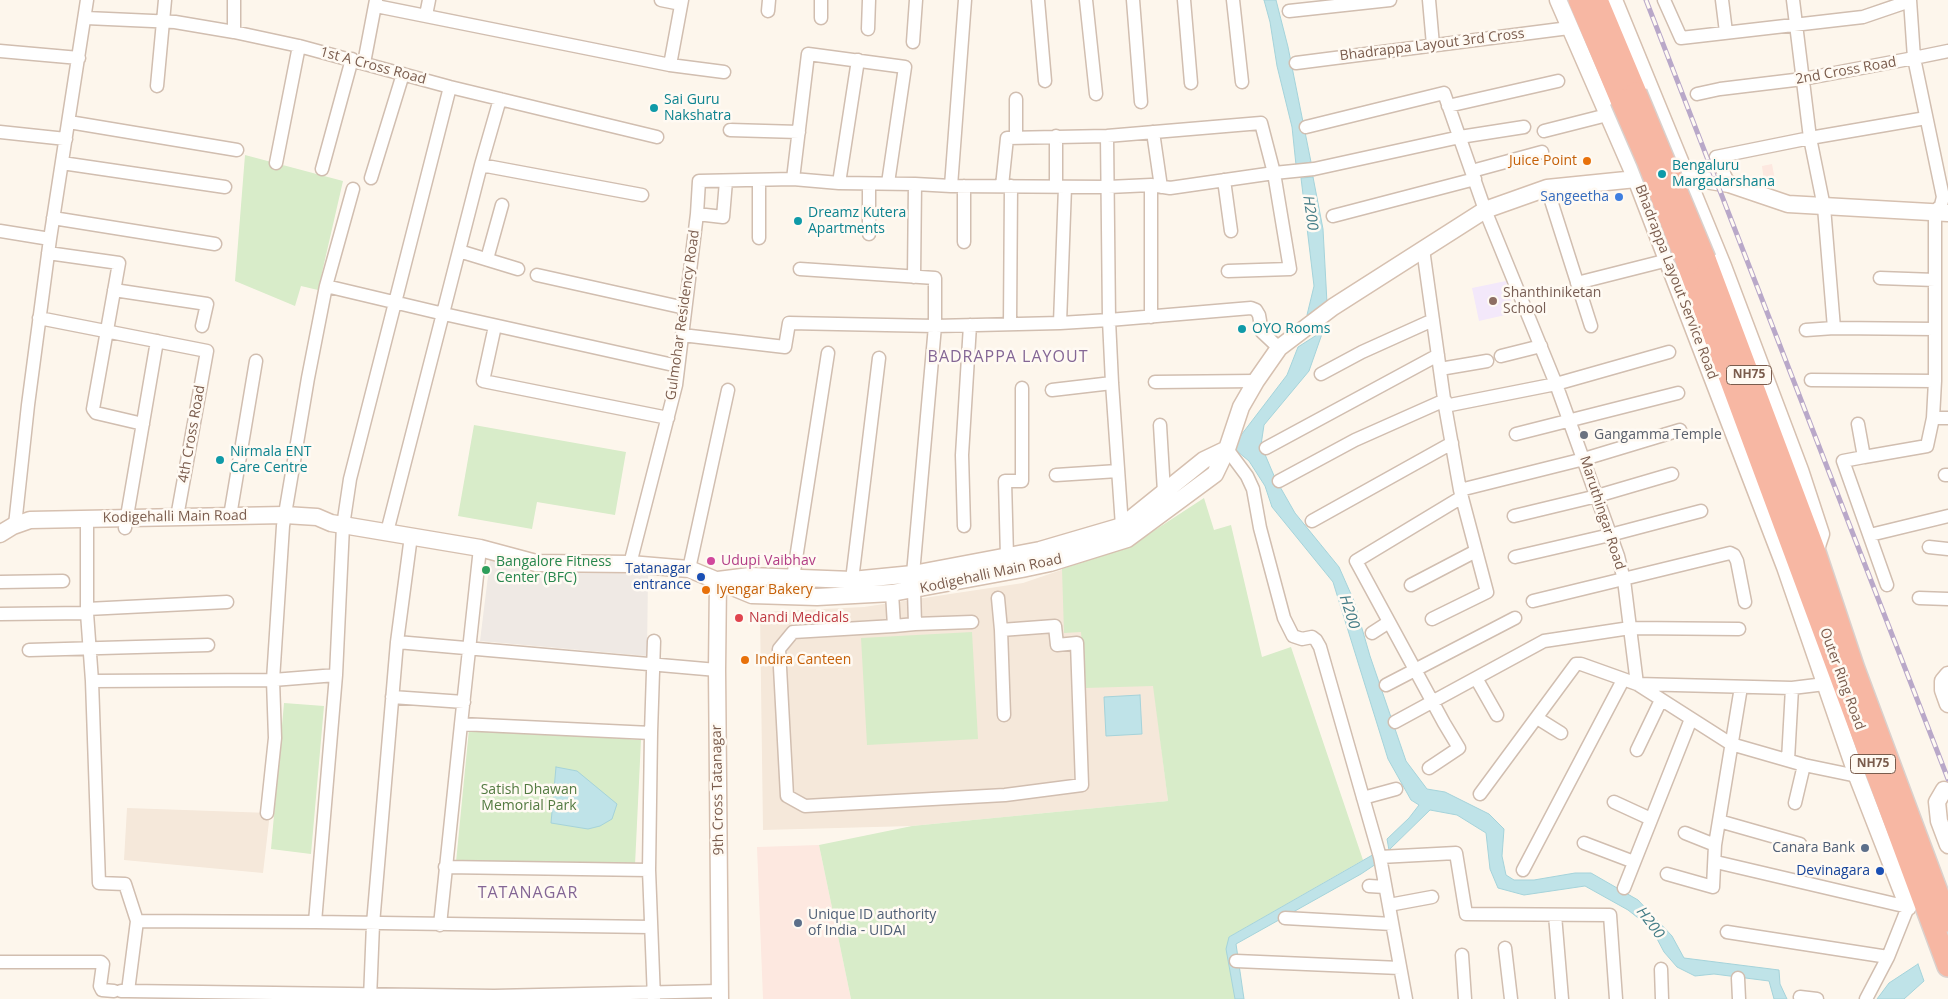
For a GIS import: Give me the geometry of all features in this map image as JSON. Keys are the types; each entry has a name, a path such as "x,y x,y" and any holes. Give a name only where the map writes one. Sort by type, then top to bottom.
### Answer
{"highway":[{"name":"NH75","path":"1578,0 1621,103 1696,262 1799,560"},
{"name":"NH75","path":"1597,0 1621,103"},
{"name":"Outer Ring Road","path":"1799,560 1833,682 1948,966"},
{"name":"Outer Ring Road","path":"1799,560 1854,669 1948,921"}],"street":[{"path":"17,524 28,405 39,318 86,18 87,0"},
{"path":"157,86 165,0"},
{"path":"234,0 234,32"},
{"path":"426,16 429,0"},
{"path":"661,0 682,2 670,65"},
{"path":"821,0 821,18"},
{"path":"868,0 868,29"},
{"path":"913,42 916,0"},
{"path":"951,186 965,0"},
{"path":"1038,0 1045,81"},
{"path":"1086,0 1096,94"},
{"path":"1133,0 1141,102"},
{"path":"1184,0 1191,83"},
{"path":"1233,0 1242,82"},
{"path":"1289,11 1390,0"},
{"path":"1429,0 1433,45"},
{"name":"Bhadrappa Layout Service Road","path":"1558,0 1569,28 1621,103 1639,179 1668,260 1799,560"},
{"path":"1614,0 1800,470 1821,534 1799,560"},
{"path":"1664,0 1681,38 1863,17 1910,1"},
{"path":"1722,0 1726,32"},
{"path":"1793,0 1810,138 1824,207 1834,328"},
{"name":"2nd Cross Road","path":"1697,94 1720,89 1803,79 1914,58 1910,1"},
{"path":"364,63 376,3 426,16 670,65 724,72"},
{"name":"1st A Cross Road","path":"86,18 164,22 234,32 299,46 450,87 657,137"},
{"name":"Bhadrappa Layout 3rd Cross","path":"1296,62 1569,28"},
{"path":"276,163 299,46"},
{"path":"0,51 79,58"},
{"path":"1887,585 1843,462 1927,446 1933,418 1935,280 1943,197 1914,58 1948,51"},
{"path":"793,179 808,54 905,67 888,183"},
{"path":"322,169 352,60"},
{"path":"839,183 858,60"},
{"path":"371,178 403,74"},
{"path":"1306,127 1444,93 1448,106 1558,80"},
{"path":"315,922 336,675 337,524 396,303 450,87"},
{"path":"388,532 481,165 500,99"},
{"path":"1016,99 1016,138"},
{"path":"1544,131 1621,103 1655,101"},
{"name":"Maruthingar Road","path":"1448,106 1485,210 1570,420 1610,535 1624,580 1637,684"},
{"path":"1729,184 1716,157 1810,138 1926,118"},
{"path":"69,122 237,150"},
{"path":"1010,324 1007,138 1107,136 1261,123 1274,173 1290,269 1228,271"},
{"path":"697,214 723,217 726,181 793,179 839,183 951,186 1156,186 1170,188 1274,173 1314,170 1460,137 1524,127"},
{"path":"730,130 799,132"},
{"path":"0,132 66,140"},
{"path":"1151,317 1156,186 1153,132"},
{"path":"1056,136 1061,186 1060,323"},
{"path":"1107,136 1109,320 1122,526"},
{"path":"1332,216 1474,175 1542,152"},
{"path":"62,163 225,187"},
{"path":"481,165 642,196"},
{"path":"1684,176 1729,184 1788,204 1941,212"},
{"name":"Kodigehalli Main Road","path":"1016,560 1050,564 1127,539 1215,474 1227,449 1241,407 1256,380 1282,346 1333,307 1485,210 1547,188 1639,179 1648,185 1676,180 1684,176"},
{"path":"759,180 759,238"},
{"path":"1224,180 1231,231"},
{"name":"Gulmohar Residency Road","path":"630,564 676,385 697,214 698,182 726,181"},
{"path":"869,184 869,234"},
{"path":"914,277 915,184"},
{"path":"964,186 964,242"},
{"path":"1547,188 1591,326"},
{"path":"267,813 275,738 273,680 284,521 308,378 326,286 353,189"},
{"path":"487,260 502,205"},
{"path":"54,218 215,244"},
{"path":"0,231 50,240"},
{"path":"1423,249 1445,403 1461,493 1487,592 1432,619"},
{"path":"459,251 518,269"},
{"path":"48,253 119,263 93,409 96,413 143,424"},
{"path":"1577,283 1668,260"},
{"path":"800,269 935,278 935,326 913,582 915,624"},
{"path":"537,275 685,308"},
{"path":"1880,278 1935,280"},
{"path":"326,286 495,326 678,366"},
{"path":"114,290 207,304 202,326"},
{"path":"682,335 785,346 789,322 935,326 1060,323 1251,308 1256,310 1259,315 1262,332 1282,346"},
{"path":"39,318 157,342 126,523"},
{"path":"1321,374 1362,352 1433,320"},
{"path":"964,526 962,455 970,325"},
{"path":"495,326 483,381 668,418"},
{"path":"1806,330 1834,328 1935,329"},
{"name":"4th Cross Road","path":"157,342 207,351 177,517"},
{"path":"1501,356 1541,346"},
{"path":"1279,481 1355,440 1445,403 1556,384 1669,352"},
{"path":"793,578 828,353"},
{"path":"1266,448 1438,356"},
{"path":"852,580 879,358"},
{"path":"230,516 256,361"},
{"path":"1440,369 1486,361"},
{"path":"1155,382 1256,380"},
{"path":"1811,380 1935,381"},
{"path":"1052,390 1112,383"},
{"path":"1016,560 1005,481 1022,481 1022,388"},
{"path":"689,569 728,390"},
{"path":"1516,434 1678,393"},
{"path":"1933,418 1948,418"},
{"path":"1858,424 1864,457"},
{"path":"1160,425 1164,492"},
{"path":"1429,768 1459,748 1414,669 1356,560 1461,493 1680,430"},
{"path":"1312,521 1452,443"},
{"path":"1227,449 1247,476 1253,489 1260,528 1284,618 1293,636 1302,640 1312,637 1320,647 1380,857 1406,999"},
{"name":"Kodigehalli Main Road","path":"718,580 750,576 913,582 1016,560 1122,526 1204,460 1227,449"},
{"path":"1056,475 1118,471"},
{"path":"1514,516 1597,496 1672,474"},
{"path":"1515,557 1701,511"},
{"name":"Kodigehalli Main Road","path":"126,523 177,517 230,516 284,521"},
{"path":"1870,535 1948,516"},
{"name":"Kodigehalli Main Road","path":"0,534 17,524 30,520 87,524 284,521 317,517 337,524 480,548 536,563 630,564 689,569 752,595 817,597 892,593 913,582"},
{"path":"87,524 87,611 92,681 99,883 125,884 137,921 128,991"},
{"path":"370,997 373,924 392,697 411,536"},
{"path":"1928,547 1948,549"},
{"path":"440,925 480,548"},
{"path":"1412,585 1476,551"},
{"path":"1533,601 1730,553 1734,555 1737,561 1745,602"},
{"name":"9th Cross Tatanagar","path":"718,580 720,995"},
{"path":"0,582 63,581"},
{"path":"892,593 894,626"},
{"path":"998,598 1004,715"},
{"path":"1919,598 1948,599"},
{"path":"0,614 87,611 227,602"},
{"path":"1386,684 1515,618"},
{"path":"972,622 793,632 779,649 787,796 805,806 1005,795 1082,785 1077,643 1057,645 1055,626 1001,630"},
{"path":"1372,633 1389,622"},
{"path":"1395,722 1544,641 1630,628 1739,629"},
{"path":"654,641 649,870 654,996"},
{"path":"397,642 717,670"},
{"path":"29,650 90,650 208,645"},
{"path":"1480,794 1576,664 1581,664 1637,684 1792,688 1833,682 1857,776 1908,908 1888,957 1866,999"},
{"path":"92,681 273,680 336,675"},
{"path":"1948,675 1942,681 1948,704"},
{"path":"1476,678 1497,715"},
{"path":"1523,870 1623,680"},
{"path":"1637,684 1733,745 1804,765 1857,776"},
{"path":"1668,874 1713,888 1716,862 1715,845 1733,745 1741,686"},
{"path":"1788,760 1792,688"},
{"path":"392,697 464,702"},
{"path":"1637,750 1661,700"},
{"path":"1537,718 1561,733"},
{"path":"1624,888 1691,719"},
{"path":"461,724 651,733"},
{"path":"1795,803 1804,765"},
{"path":"1363,798 1396,789"},
{"path":"1944,790 1937,802 1939,821 1948,845"},
{"path":"1614,802 1651,818"},
{"path":"1719,820 1800,844"},
{"path":"1685,833 1715,845"},
{"path":"1584,843 1634,862"},
{"path":"1380,857 1456,853 1466,914 1610,915 1616,999"},
{"path":"1716,862 1908,908"},
{"path":"446,867 649,870"},
{"path":"1368,886 1385,887"},
{"path":"1389,905 1432,897"},
{"path":"1555,915 1562,999"},
{"path":"1285,918 1392,924"},
{"path":"137,921 650,927"},
{"path":"1728,932 1888,957"},
{"path":"1505,948 1511,999"},
{"path":"1462,954 1465,999"},
{"path":"1236,961 1400,968"},
{"path":"0,962 101,962 103,964 100,986 102,990 113,995 128,991 163,995 370,997 720,995"},
{"path":"1661,969 1662,999"},
{"path":"1738,978 1739,999"},
{"path":"1800,997 1817,999"}],"shaded area":[{"path":"1772,164 1775,180 1764,182 1762,166"},
{"name":"Shanthiniketan School","path":"1506,281 1514,313 1479,321 1472,288"},
{"path":"1129,547 1147,633 1168,801 912,826 763,830 760,612 864,607 1023,583"},
{"path":"490,560 526,570 648,574 647,656 480,641"},
{"path":"127,808 270,813 263,873 124,860"},
{"name":"Unique ID authority of India - UIDAI","path":"819,845 851,999 763,999 757,847"}],"green space":[{"path":"245,155 343,181 318,290 301,286 295,306 235,281"},
{"path":"474,425 626,452 615,515 537,502 532,529 458,516"},
{"path":"1204,498 1214,530 1231,525 1262,657 1291,647 1363,860 1229,937 1235,999 851,999 819,845 912,826 1168,801 1153,686 1085,688 1081,632 1064,633 1062,569 1129,547"},
{"path":"972,632 978,739 867,745 861,638"},
{"path":"284,703 324,706 311,854 271,849"},
{"name":"Satish Dhawan Memorial Park","path":"469,729 641,740 635,865 456,862"}],"water":[{"path":"1264,0 1276,0 1288,47 1311,162 1296,165 1292,127 1277,66 1270,22"},
{"name":"H200","path":"1313,177 1323,229 1327,303 1307,315 1314,286 1301,178"},
{"name":"H200","path":"1323,331 1309,371 1264,425 1261,445 1275,478 1295,513 1339,567 1354,601 1370,656 1406,761 1427,789 1445,792 1489,814 1504,829 1502,856 1506,875 1514,880 1534,880 1575,873 1591,873 1638,900 1672,936 1684,958 1779,970 1780,984 1787,999 1774,999 1769,981 1714,974 1695,976 1677,967 1664,952 1655,935 1642,921 1628,910 1585,886 1524,895 1498,888 1490,869 1486,833 1457,815 1430,810 1389,850 1387,839 1409,818 1419,805 1411,800 1388,759 1333,582 1272,507 1265,486 1249,461 1232,447 1287,375 1298,347"},
{"path":"1140,695 1142,734 1106,736 1104,697"},
{"path":"556,767 577,771 617,804 612,819 600,826 588,829 551,823"},
{"path":"1376,853 1376,864 1361,874 1236,944 1244,999 1235,999 1226,949 1229,937"},
{"path":"1918,964 1924,981 1904,999 1877,999 1889,983"}],"railway":[{"path":"1646,0 1948,779"}],"place":[{"name":"Sai Guru Nakshatra","path":"654,108"},
{"name":"Juice Point","path":"1587,161"},
{"name":"Bengaluru Margadarshana","path":"1662,174"},
{"name":"Sangeetha","path":"1619,197"},
{"name":"Dreamz Kutera Apartments","path":"798,221"},
{"name":"Shanthiniketan School","path":"1493,301"},
{"name":"OYO Rooms","path":"1242,329"},
{"name":"Gangamma Temple","path":"1584,435"},
{"name":"Nirmala ENT Care Centre","path":"220,460"},
{"name":"Udupi Vaibhav","path":"711,561"},
{"name":"Bangalore Fitness Center (BFC)","path":"486,570"},
{"name":"Tatanagar entrance","path":"701,577"},
{"name":"Iyengar Bakery","path":"706,590"},
{"name":"Nandi Medicals","path":"739,618"},
{"name":"Indira Canteen","path":"745,660"},
{"name":"Canara Bank","path":"1865,848"},
{"name":"Devinagara","path":"1880,871"},
{"name":"Unique ID authority of India - UIDAI","path":"798,923"}],"district":[{"name":"BADRAPPA LAYOUT","path":"1008,357"},
{"name":"TATANAGAR","path":"528,893"}]}
